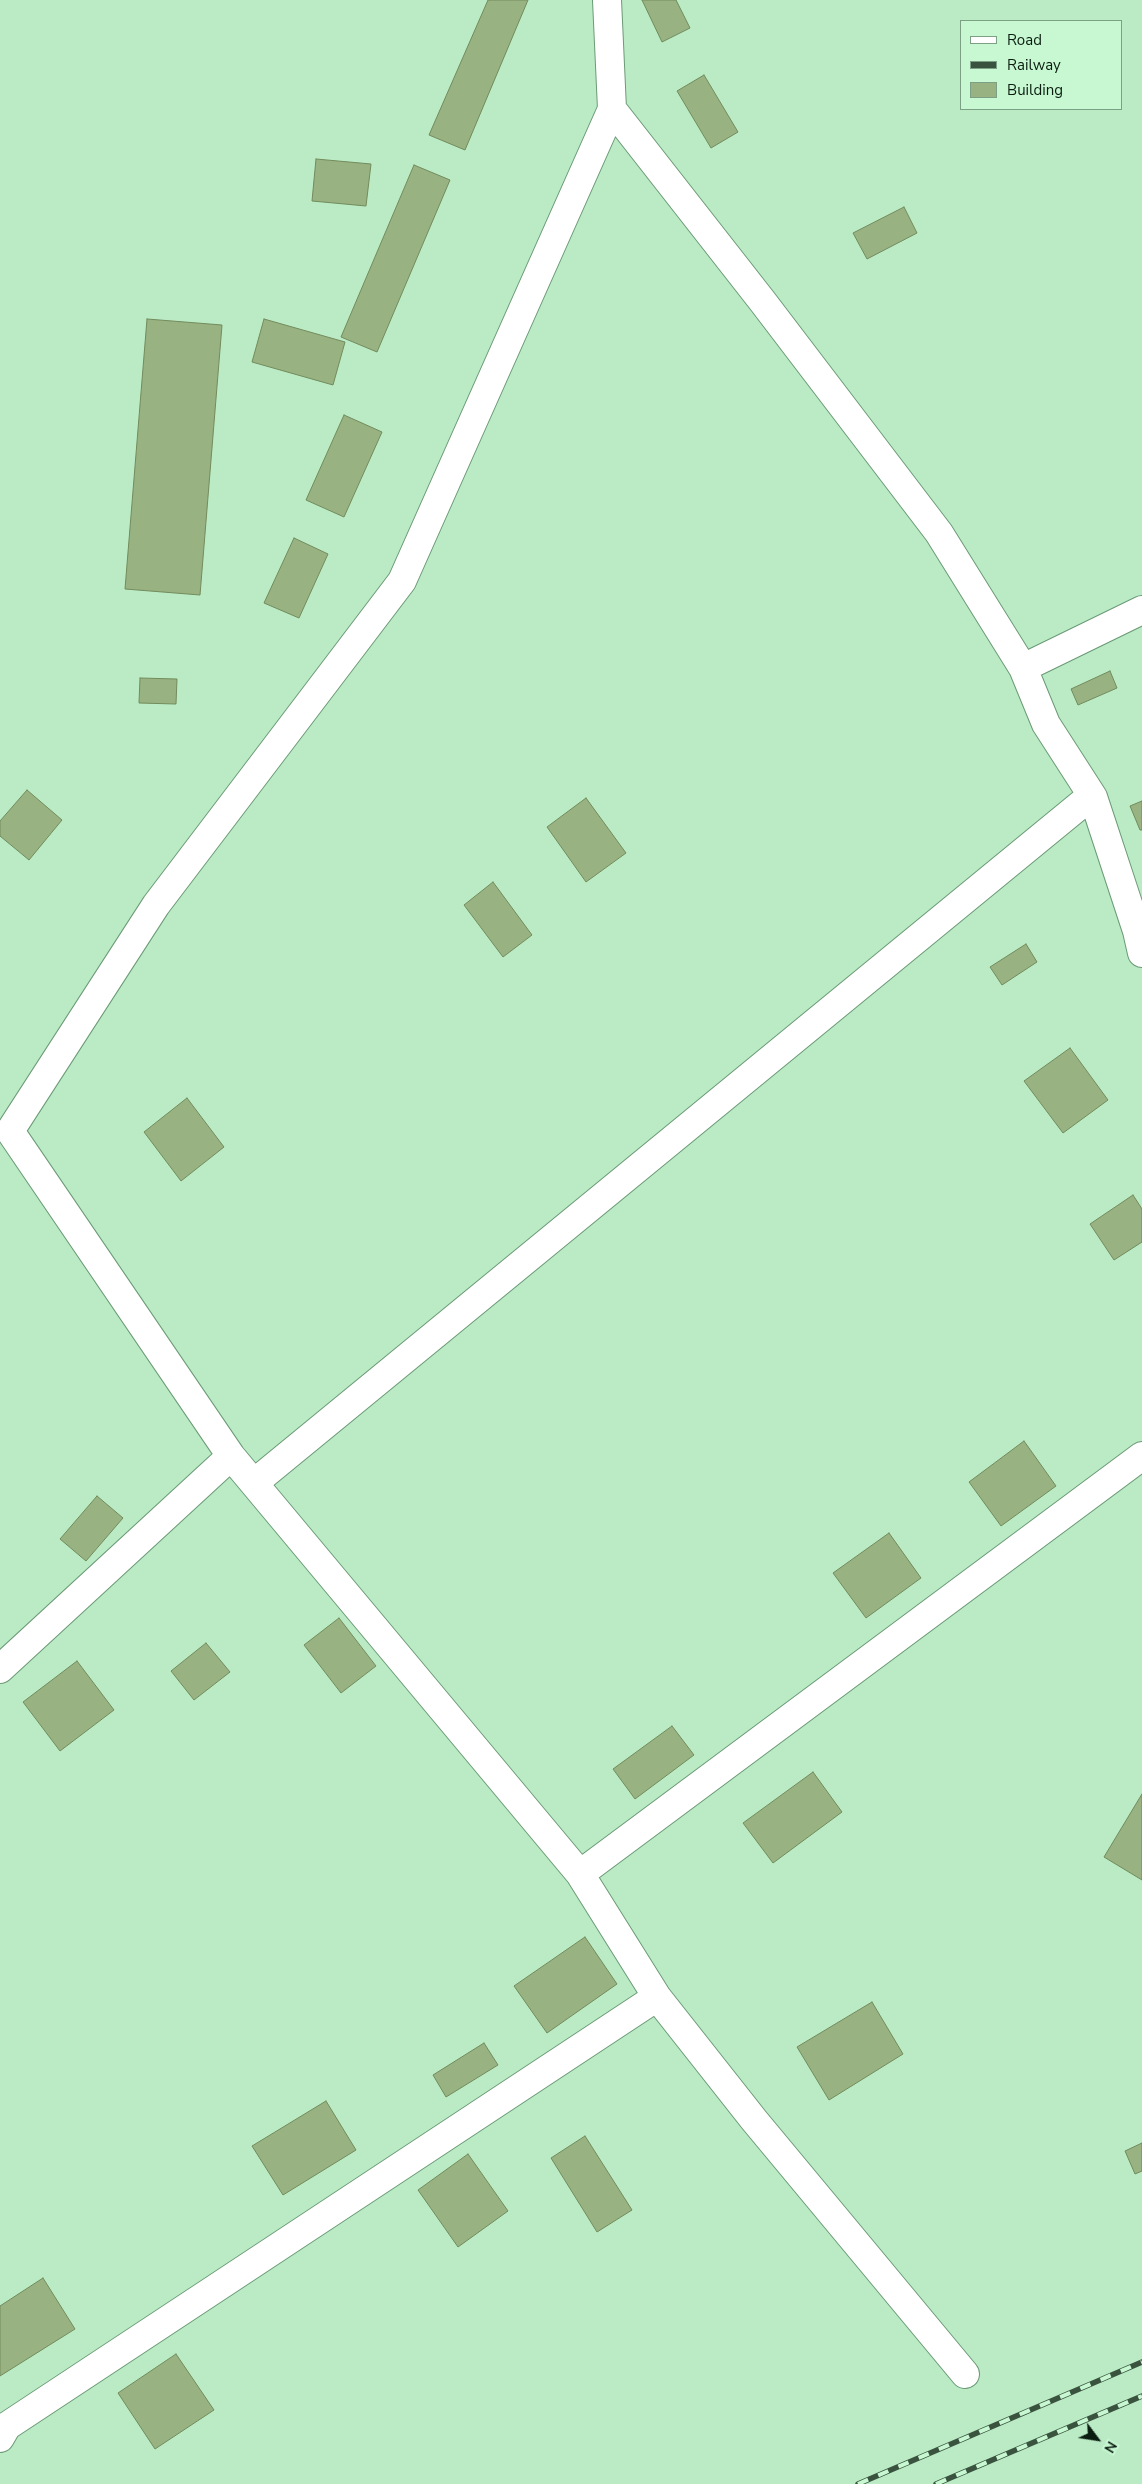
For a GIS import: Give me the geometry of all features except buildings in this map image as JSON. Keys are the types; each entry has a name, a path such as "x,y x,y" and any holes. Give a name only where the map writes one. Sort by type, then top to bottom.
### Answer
{"street":[{"path":"607,0 612,109 402,581 156,905 10,1131 231,1456 580,1874 656,1997 760,2127 966,2374"},
{"path":"612,109 763,302 939,533 1023,668 1046,724 1092,796 1137,931 1142,953"},
{"path":"1023,668 1142,610"},
{"path":"254,1483 1092,796"},
{"path":"0,1669 231,1456"},
{"path":"580,1874 1142,1456"},
{"path":"0,2438 7,2426 656,1997"}],"railway":[{"path":"858,2484 1142,2362"},
{"path":"936,2484 1142,2396"}]}
